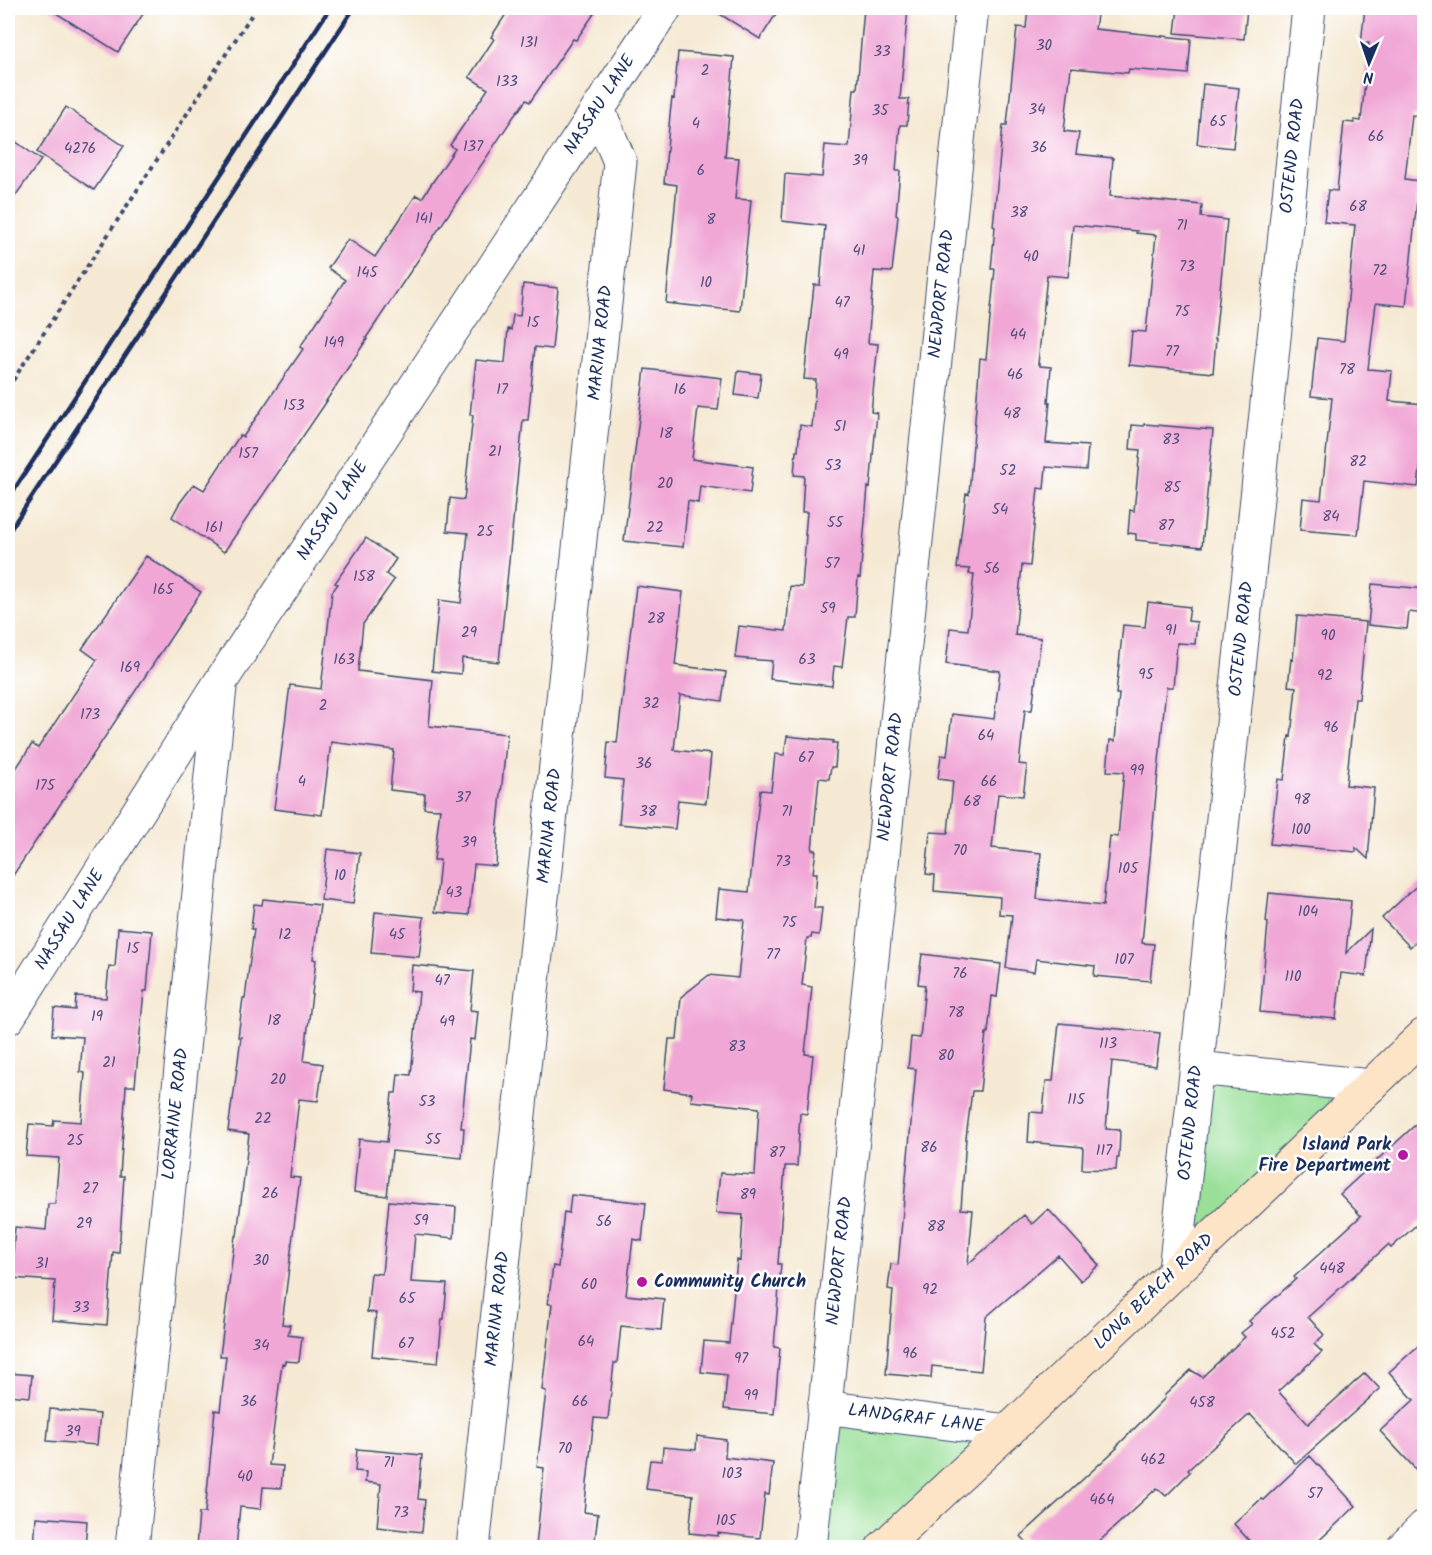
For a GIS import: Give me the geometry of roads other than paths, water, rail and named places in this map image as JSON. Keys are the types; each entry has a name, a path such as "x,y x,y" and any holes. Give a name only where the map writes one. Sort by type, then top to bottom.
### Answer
{"main road":[{"name":"LONG BEACH ROAD","path":"882,1548 1425,1035"}],"street":[{"name":"NASSAU LANE","path":"8,1018 221,681 664,8"},
{"name":"NEWPORT ROAD","path":"810,1548 972,8"},
{"name":"OSTEND ROAD","path":"1175,1271 1309,8"},
{"name":"MARINA ROAD","path":"473,1548 620,162 598,109"},
{"name":"LORRAINE ROAD","path":"132,1548 221,681"},
{"path":"1197,1068 1371,1086"},
{"name":"LANDGRAF LANE","path":"825,1407 1008,1431"},
{"path":"1403,1548 1425,1527"}],"railway":[{"path":"8,499 330,8"},
{"path":"8,533 354,8"}],"place":[{"name":"Island Park Fire Department","path":"1403,1155"},
{"name":"Community Church","path":"642,1282"}]}
